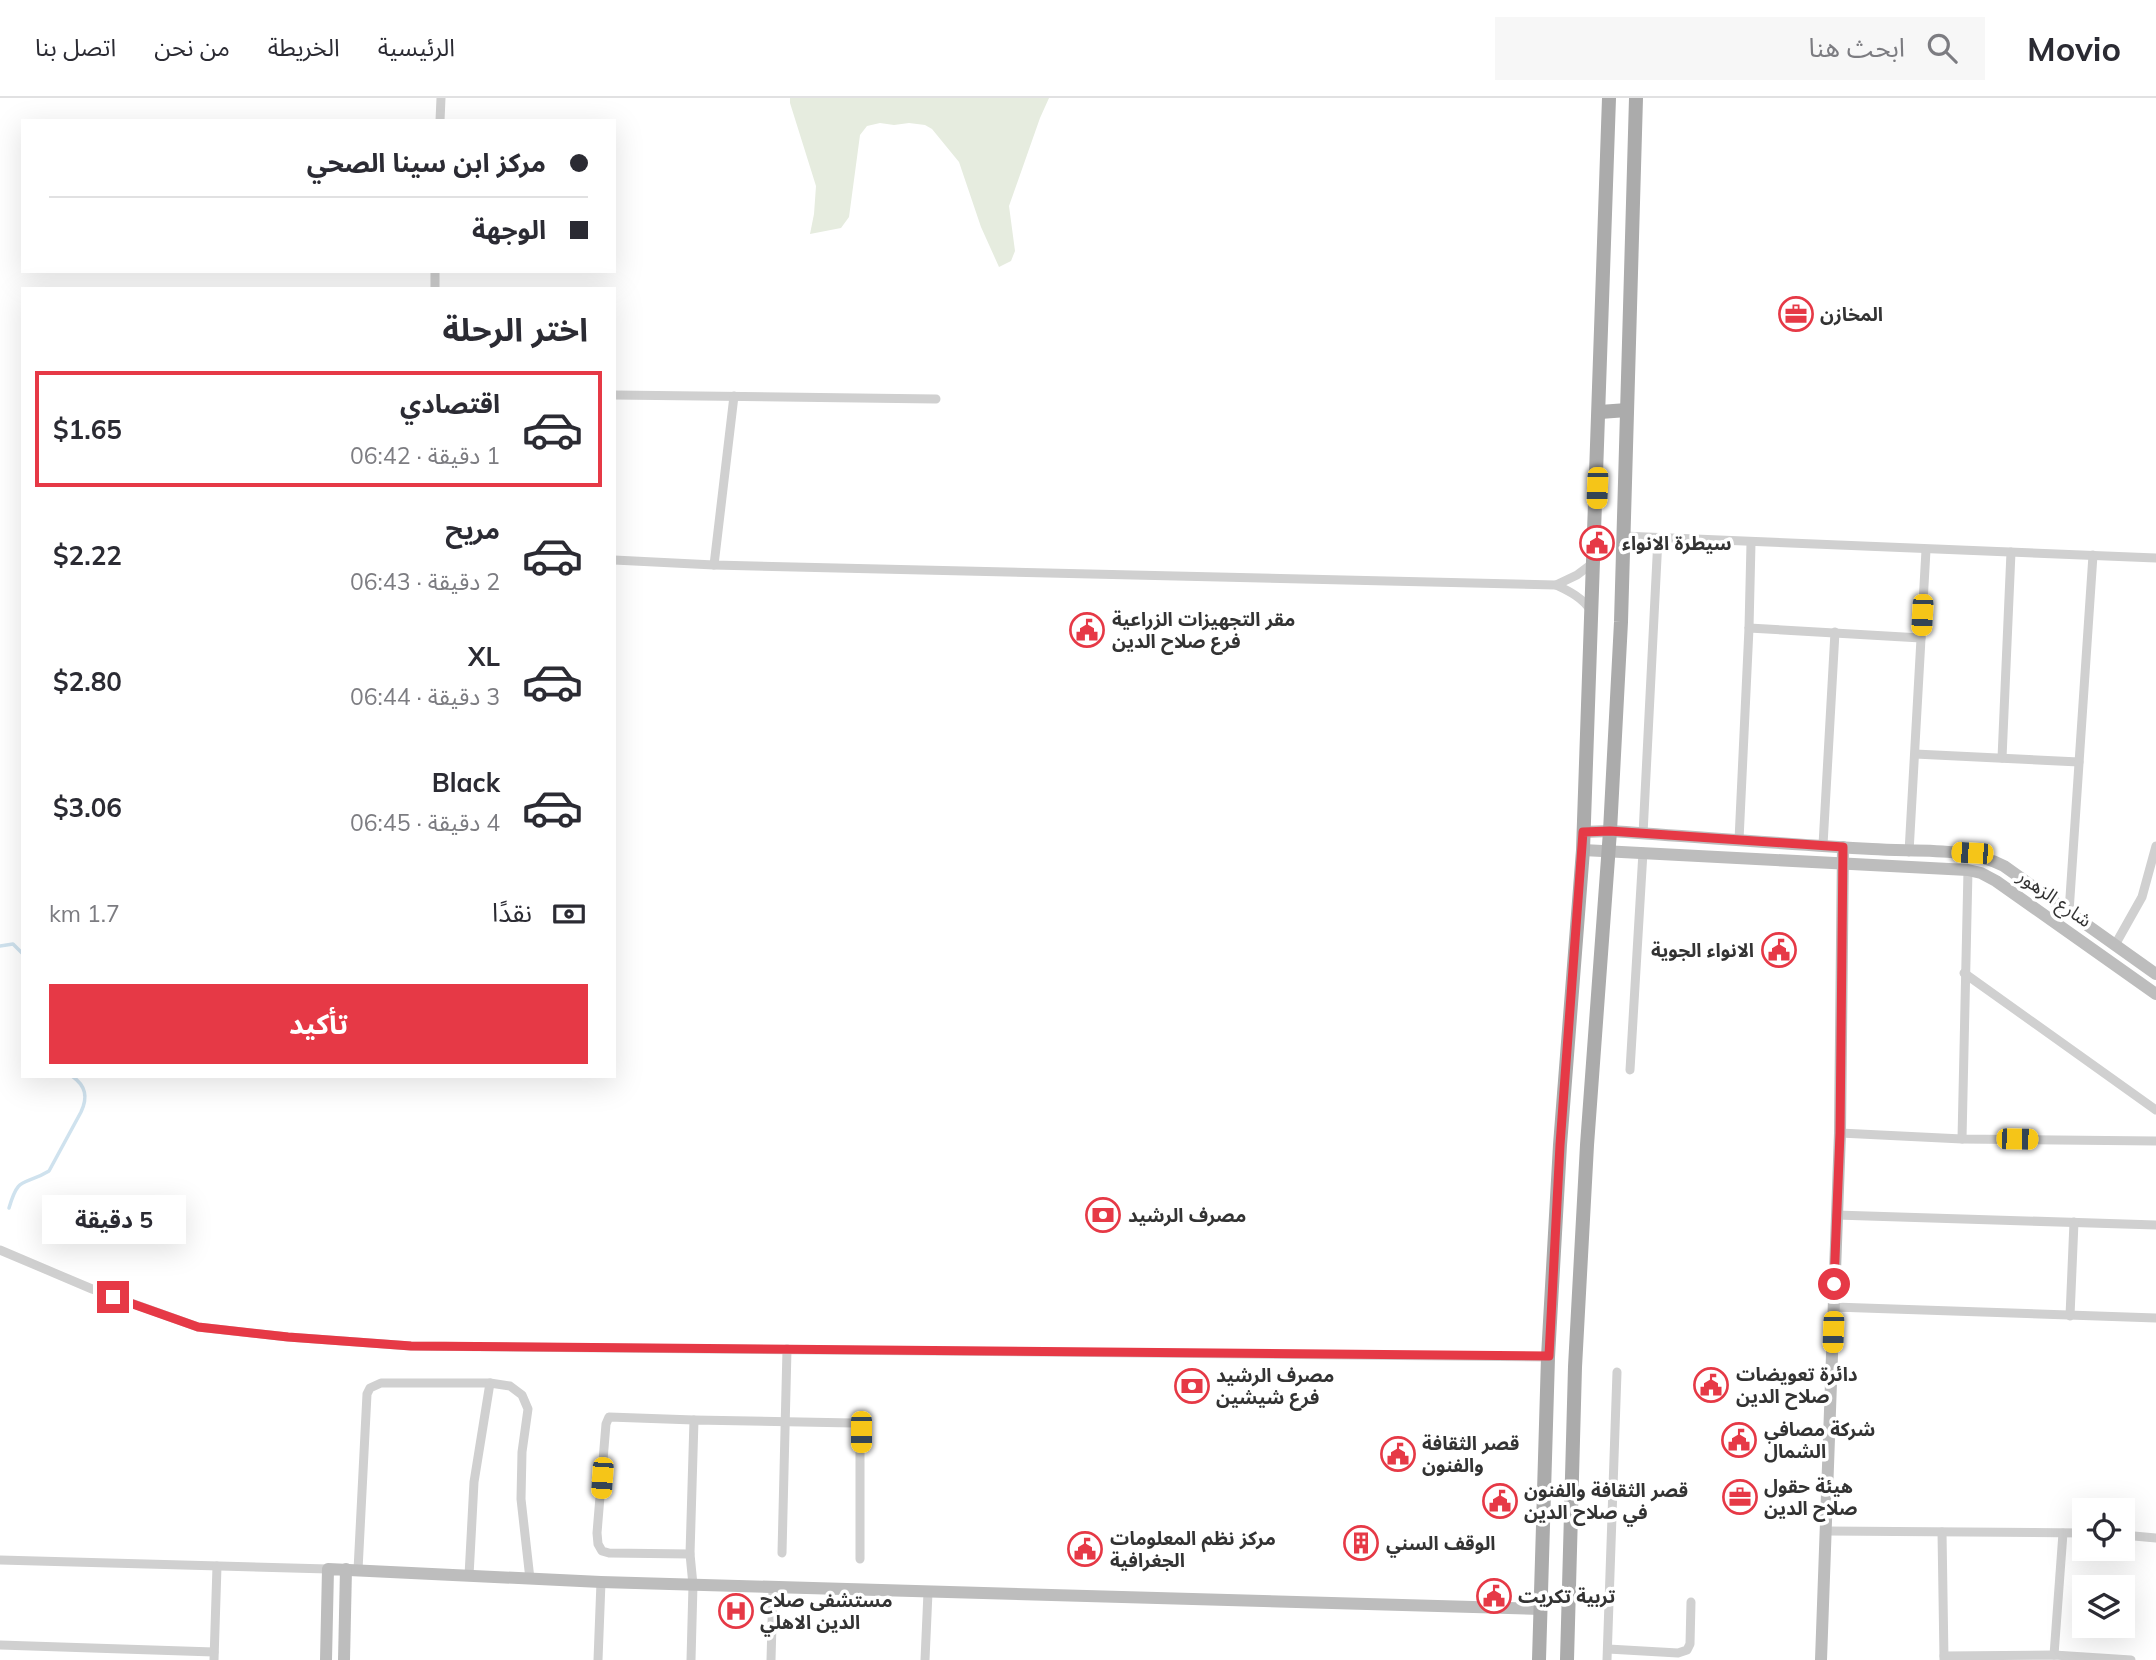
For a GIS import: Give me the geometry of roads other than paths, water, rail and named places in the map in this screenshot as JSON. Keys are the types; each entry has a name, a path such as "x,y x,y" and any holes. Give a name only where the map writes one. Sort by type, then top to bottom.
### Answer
{"main road":[{"path":"1539,1660 1549,1356 1560,1145 1583,850 1609,98"},
{"path":"1567,1660 1577,1325 1610,831 1623,536 1636,98"},
{"path":"1600,412 1627,410"}],"street":[{"path":"440,119 441,98"},
{"path":"616,395 936,398"},
{"path":"714,565 734,396"},
{"path":"1623,536 2156,558"},
{"path":"1643,834 1658,538"},
{"path":"1739,840 1751,543"},
{"path":"1909,852 1926,550"},
{"path":"2002,758 2011,552"},
{"path":"2069,912 2093,555"},
{"path":"616,560 714,565 1556,585 1594,563"},
{"path":"1556,585 1587,604 1592,612"},
{"path":"1749,628 1921,638"},
{"path":"1823,845 1835,632"},
{"path":"1915,754 2079,762"},
{"name":"شارع الزهور","path":"1583,832 1610,831 1909,852 1972,853 1988,857 2004,866 2156,974"},
{"path":"2115,945 2142,897 2156,846"},
{"path":"1821,1660 1840,1133 1843,847"},
{"name":"شارع الزهور","path":"1583,850 1968,870 1981,873 2156,994"},
{"path":"1630,1070 1643,852"},
{"path":"1962,1139 1968,870"},
{"path":"1964,974 2156,1110"},
{"path":"1840,1133 1962,1139 2156,1142"},
{"path":"1836,1215 2156,1224"},
{"path":"2070,1316 2074,1222"},
{"path":"0,1250 92,1289 198,1327 411,1346 1549,1356"},
{"path":"1833,1307 2156,1318"},
{"path":"782,1553 787,1349"},
{"path":"1608,1660 1617,1373"},
{"path":"344,1660 367,1394 370,1388 381,1383 490,1383 510,1386 523,1395 528,1409 522,1451 522,1499 530,1578"},
{"path":"470,1576 474,1482 490,1383"},
{"path":"690,1554 602,1551 597,1533 608,1417 853,1423 860,1426 860,1559"},
{"path":"691,1660 693,1585 690,1554 694,1420"},
{"path":"1827,1531 2072,1533"},
{"path":"1942,1532 1944,1658 2054,1655 2131,1660"},
{"path":"2054,1655 2063,1533"},
{"path":"2135,1536 2156,1538"},
{"path":"0,1560 328,1569 693,1585 1541,1609"},
{"path":"0,1646 214,1656 217,1566"},
{"path":"326,1660 328,1569"},
{"path":"598,1660 601,1582"},
{"path":"771,1660 773,1587"},
{"path":"925,1660 928,1592"},
{"path":"1608,1649 1678,1653 1687,1650 1690,1644 1691,1602"}],"waterway":[{"path":"0,946 13,944 21,952"},
{"path":"9,1208 19,1186 49,1171 81,1112 85,1101 84,1092 74,1078"}],"place":[{"name":"المخازن","path":"1796,314"},
{"name":"سيطرة الانواء","path":"1597,543"},
{"name":"مقر التجهيزات الزراعية فرع صلاح الدين","path":"1087,630"},
{"name":"الانواء الجوية","path":"1779,950"},
{"name":"مصرف الرشيد","path":"1103,1215"},
{"name":"دائرة تعويضات صلاح الدين","path":"1711,1385"},
{"name":"مصرف الرشيد فرع شيشين","path":"1192,1386"},
{"name":"شركة مصافي الشمال","path":"1739,1440"},
{"name":"قصر الثقافة والفنون","path":"1398,1454"},
{"name":"هيئة حقول صلاح الدين","path":"1740,1497"},
{"name":"قصر الثقافة والفنون في صلاح الدين","path":"1500,1501"},
{"name":"الوقف السني","path":"1361,1543"},
{"name":"مركز نظم المعلومات الجغرافية","path":"1085,1549"},
{"name":"تربية تكريت","path":"1494,1596"},
{"name":"مستشفى صلاح الدين الاهلي","path":"736,1611"}]}
